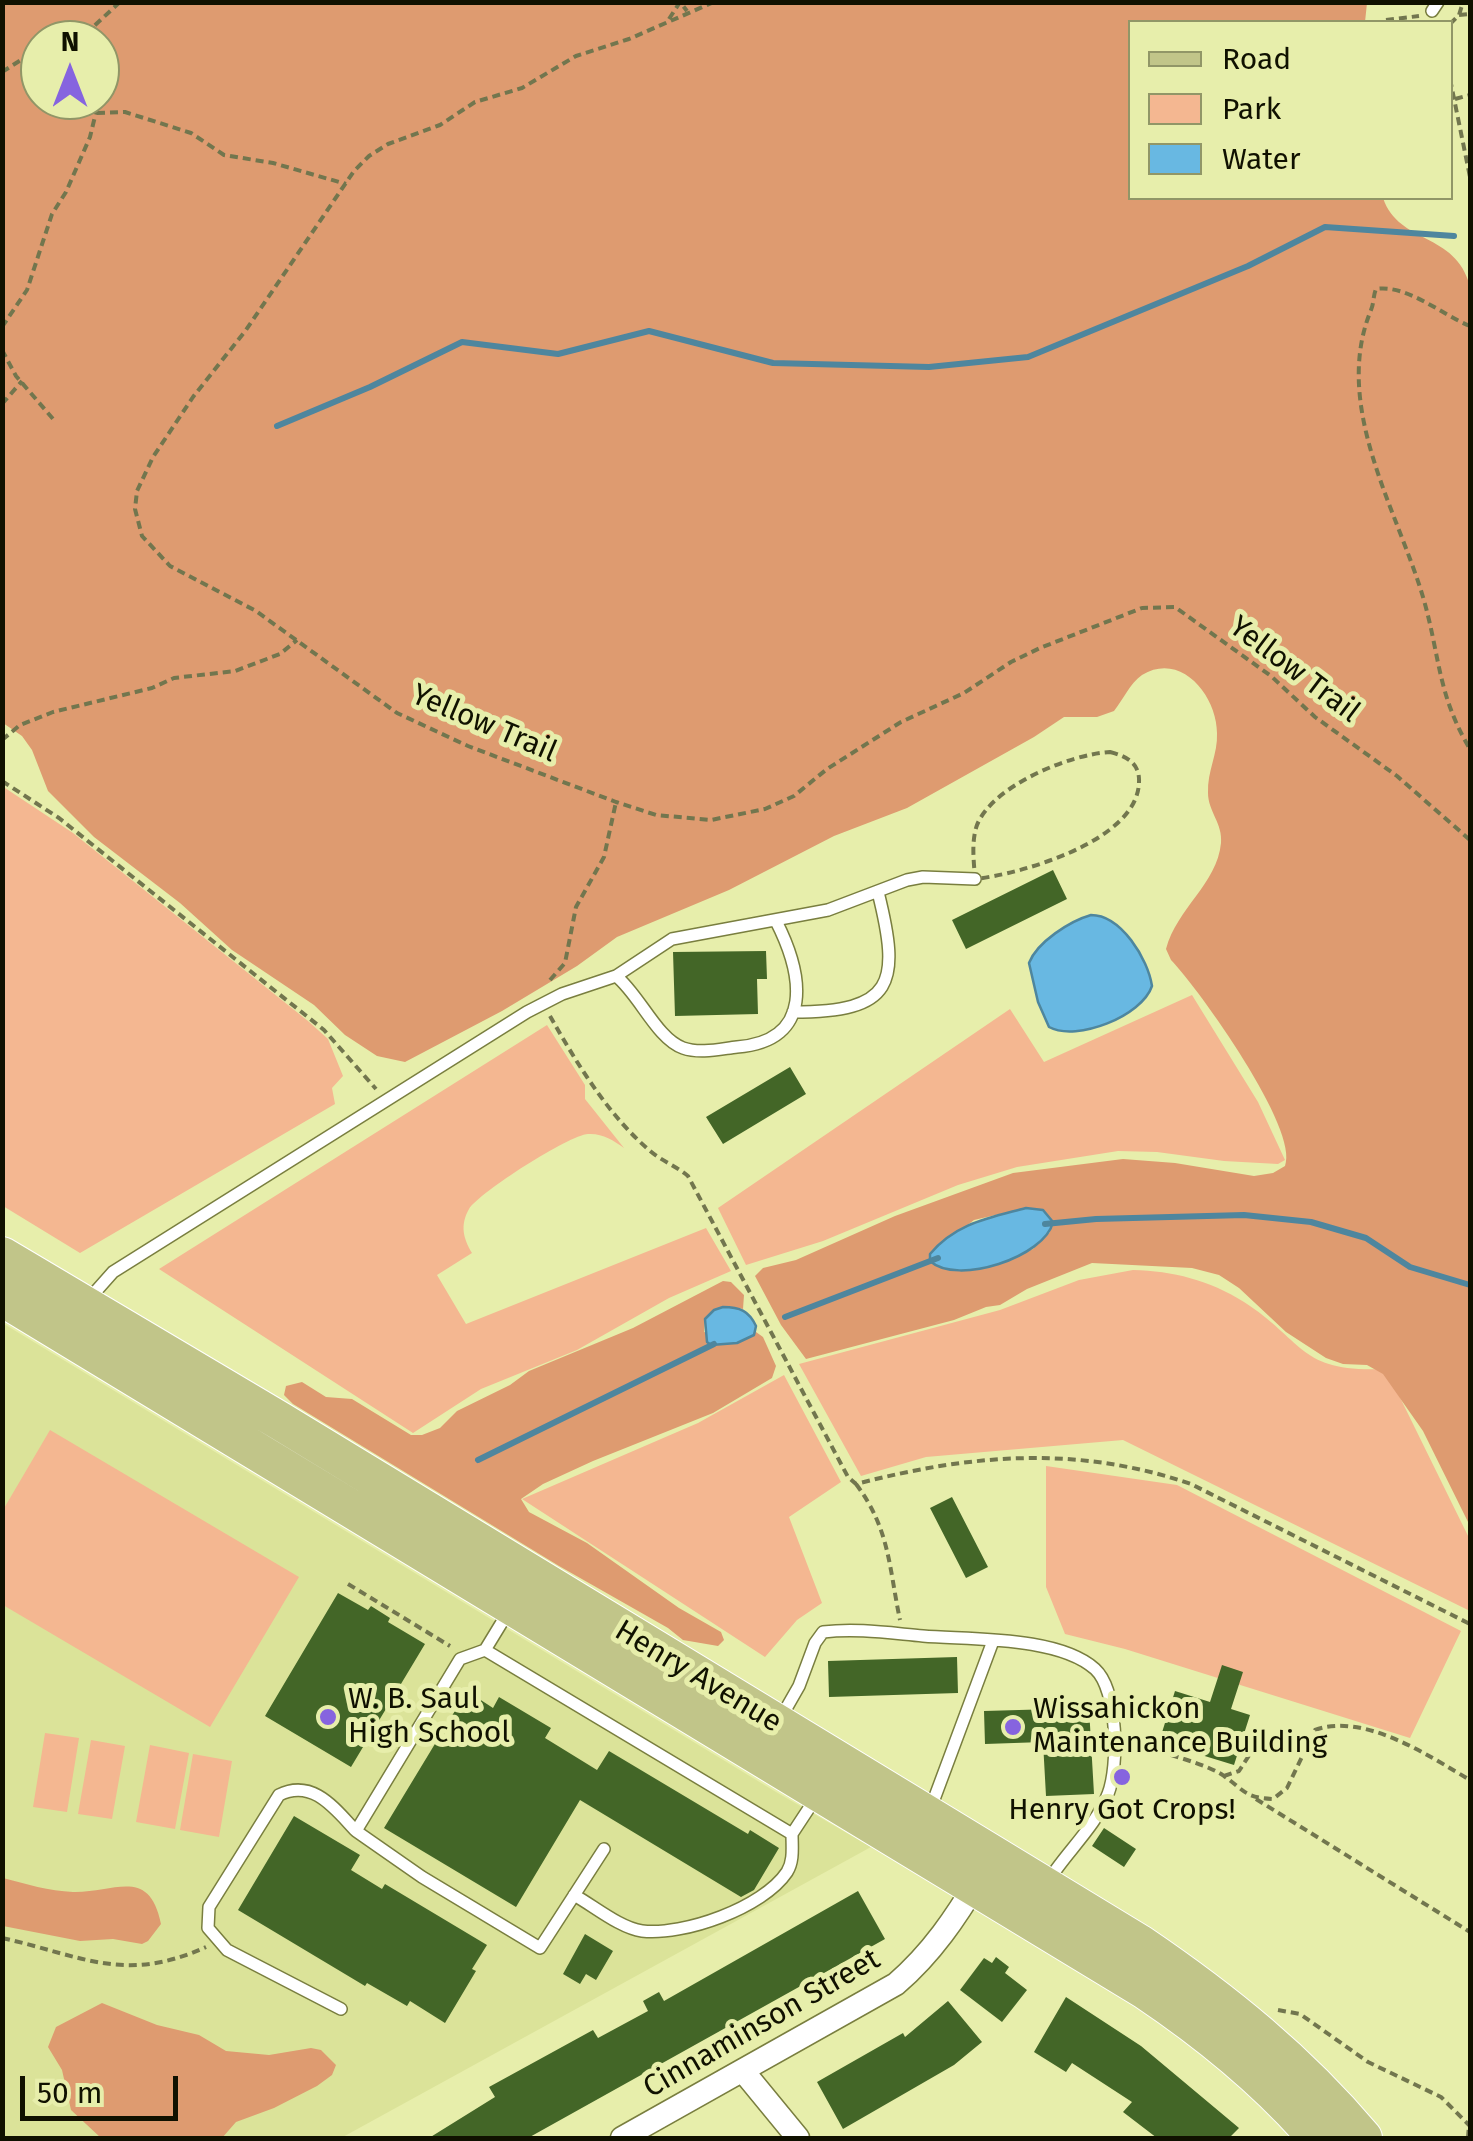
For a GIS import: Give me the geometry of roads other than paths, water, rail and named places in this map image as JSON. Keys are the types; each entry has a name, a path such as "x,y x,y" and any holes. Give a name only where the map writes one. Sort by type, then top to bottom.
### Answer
{"main road":[{"name":"Henry Avenue","path":"2,1256 76,1321"},
{"name":"Henry Avenue","path":"2,1298 76,1321 280,1421 819,1793 984,1871 1044,1886 1156,1954 1254,2027 1315,2084 1363,2138"},
{"name":"Henry Avenue","path":"521,1590 777,1725 928,1815 984,1871 1214,2039 1276,2094 1317,2138"}],"street":[{"name":"Cinnaminson Street","path":"622,2138 896,1984 939,1940 984,1871"},
{"path":"743,2071 798,2138"}],"lane":[{"path":"76,1321 113,1272 542,1004 616,976 672,939 828,910 923,876 975,880"},
{"path":"794,1012 834,1012 862,1006 878,994 887,980 890,958 878,892"},
{"path":"616,976 630,987 659,1028 683,1048 698,1051 756,1046 776,1038 792,1022 794,1012 796,975 792,951 776,921"},
{"path":"356,1831 460,1659 486,1650 521,1590"},
{"path":"777,1725 823,1632 861,1629 993,1641 1047,1648 1093,1667 1108,1690 1114,1740 1109,1793 1044,1886"},
{"path":"928,1815 993,1641"},
{"path":"486,1650 792,1834"},
{"path":"341,2009 227,1950 208,1928 209,1907 280,1795 289,1790 312,1792 329,1802 356,1831 422,1877 540,1948 604,1849"},
{"path":"574,1895 637,1931 678,1932 762,1896 786,1872 792,1856 792,1834 819,1793"}],"water":[{"path":"1091,915 1113,922 1131,940 1152,986 1136,1007 1122,1016 1091,1029 1061,1031 1049,1027 1038,1002 1029,963 1055,933"},
{"path":"1026,1208 1043,1210 1053,1222 1047,1235 1018,1256 979,1269 943,1268 930,1261 930,1254 962,1228"},
{"path":"723,1307 747,1313 756,1326 754,1335 737,1343 707,1342 705,1319"}],"waterway":[{"path":"277,426 462,342 558,354 649,331 773,363 929,367 1028,357 1248,266 1325,227 1454,236"},
{"path":"1045,1224 1244,1215 1311,1222 1366,1238 1410,1267 1470,1285"},
{"path":"785,1317 938,1258"},
{"path":"478,1460 714,1344"}],"place":[{"name":"W. B. Saul High School","path":"328,1717"},
{"name":"Wissahickon Maintenance Building","path":"1013,1727"},
{"name":"Henry Got Crops!","path":"1122,1777"}]}
